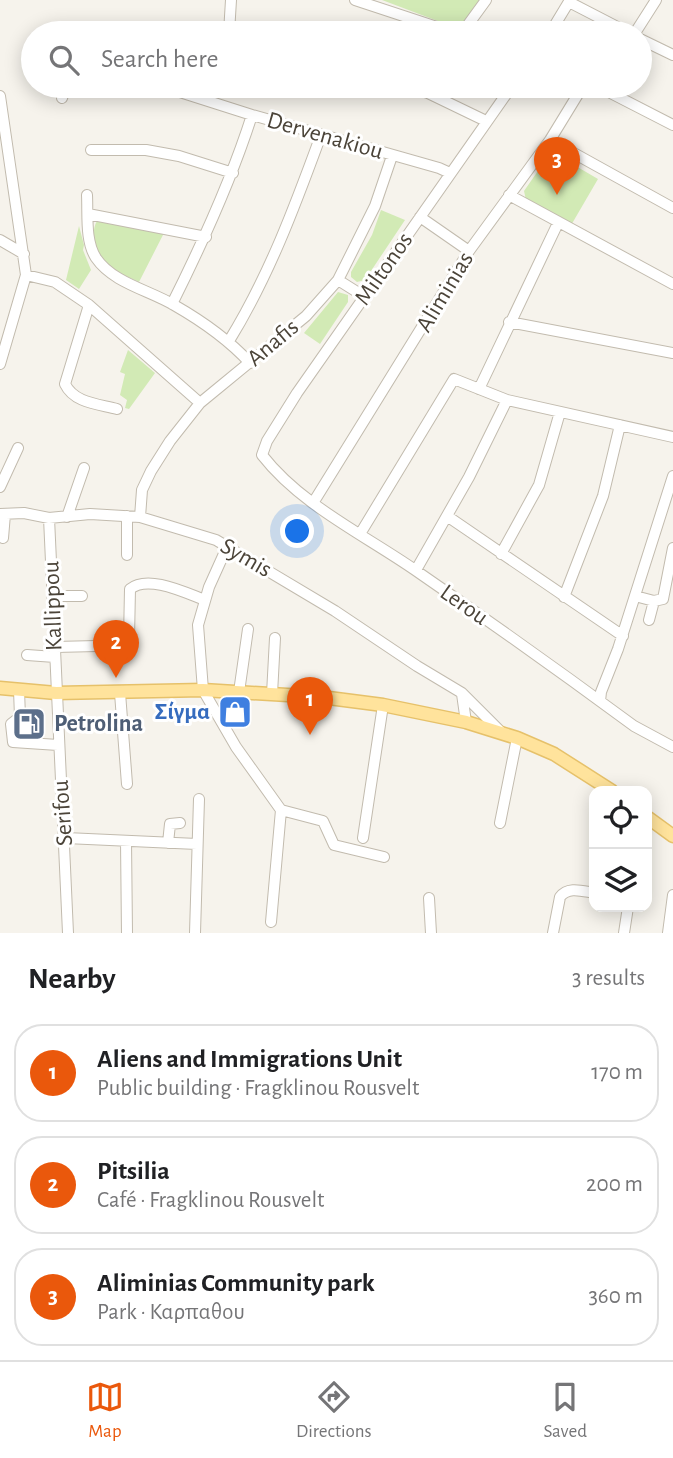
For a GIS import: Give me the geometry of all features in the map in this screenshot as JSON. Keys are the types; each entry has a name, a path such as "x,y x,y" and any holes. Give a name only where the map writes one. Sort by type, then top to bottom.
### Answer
{"main road":[{"path":"0,688 57,693 203,690 321,697 383,705 466,722 517,738 555,754 603,786"},
{"path":"652,820 673,835"}],"street":[{"path":"230,21 232,0"},
{"path":"355,0 376,3 423,21"},
{"path":"471,21 486,0"},
{"path":"643,21 656,0"},
{"path":"558,21 570,1 607,21"},
{"path":"652,45 673,55"},
{"path":"0,96 26,275 0,364"},
{"name":"Dervenakiou","path":"199,98 450,173"},
{"path":"446,98 486,121"},
{"name":"Miltonos","path":"261,455 297,393 503,98"},
{"name":"Aliminias","path":"313,503 469,251 550,140 576,98"},
{"path":"620,98 673,125"},
{"path":"172,304 206,237 233,173 252,115"},
{"path":"229,341 254,300 283,237 321,135"},
{"path":"550,140 673,208"},
{"path":"91,149 146,150 179,156 233,173"},
{"name":"Anafis","path":"140,517 142,490 151,471 170,441 200,403 306,316 338,281 375,206 392,156"},
{"path":"87,195 88,232 95,256 106,269 172,304 229,341 250,363"},
{"path":"509,195 673,285"},
{"path":"88,214 206,237"},
{"path":"420,217 469,251"},
{"path":"479,389 558,223"},
{"path":"0,240 24,254"},
{"path":"26,275 55,282 89,305 200,403"},
{"path":"338,281 365,297"},
{"path":"89,305 65,384 69,392 80,400 117,409"},
{"path":"509,322 673,353"},
{"path":"360,534 454,379 508,400 673,437"},
{"path":"416,570 508,400"},
{"path":"501,554 539,485 560,412"},
{"path":"564,597 603,496 620,425"},
{"path":"0,487 18,448"},
{"name":"Lerou","path":"261,455 287,483 313,503 416,570 634,726 673,747"},
{"path":"67,517 84,468"},
{"path":"600,701 673,476"},
{"name":"Symis","path":"3,514 24,513 49,518 90,514 140,517 216,540 335,611 462,693 500,732"},
{"path":"3,514 3,538"},
{"path":"127,516 127,555"},
{"path":"447,516 623,636"},
{"name":"Kallippou","path":"49,518 57,693"},
{"path":"228,547 209,587 198,625 203,690 236,747 281,810 271,922"},
{"path":"635,596 654,601 663,599 673,548"},
{"path":"129,638 130,589 138,584 163,585 205,600"},
{"path":"52,596 82,596"},
{"path":"649,620 654,601"},
{"path":"239,692 248,629"},
{"path":"272,694 275,638"},
{"path":"27,655 97,646"},
{"path":"19,690 20,717 11,724 13,742 58,745"},
{"name":"Serifou","path":"57,693 68,933"},
{"path":"120,693 127,785"},
{"path":"462,693 466,722"},
{"path":"363,838 383,705"},
{"path":"500,823 517,738"},
{"path":"195,933 199,799"},
{"path":"281,810 323,821 334,845 384,857"},
{"path":"168,843 170,824 180,822"},
{"path":"65,838 197,844"},
{"path":"126,841 127,933"},
{"path":"553,933 563,892 589,892"},
{"path":"668,933 673,895"},
{"path":"429,898 431,933"},
{"path":"624,933 627,912"}],"green space":[{"path":"382,0 480,0 465,21 438,21"},
{"path":"557,155 598,179 570,227 526,200 524,191 547,158"},
{"path":"381,210 405,220 365,280 357,282 351,277 351,272 372,235"},
{"path":"97,221 165,231 139,282 105,263 94,239"},
{"path":"79,226 83,250 91,270 79,289 66,280"},
{"path":"338,292 348,295 348,302 320,344 304,333"},
{"path":"128,350 155,373 129,409 125,408 127,400 120,395 125,374 120,372"}],"place":[{"name":"Aliminias Community park","path":"557,195"},
{"name":"Pitsilia","path":"116,678"},
{"name":"Σίγμα","path":"235,712"},
{"name":"Petrolina","path":"29,724"},
{"name":"Aliens and Immigrations Unit","path":"310,735"}]}
